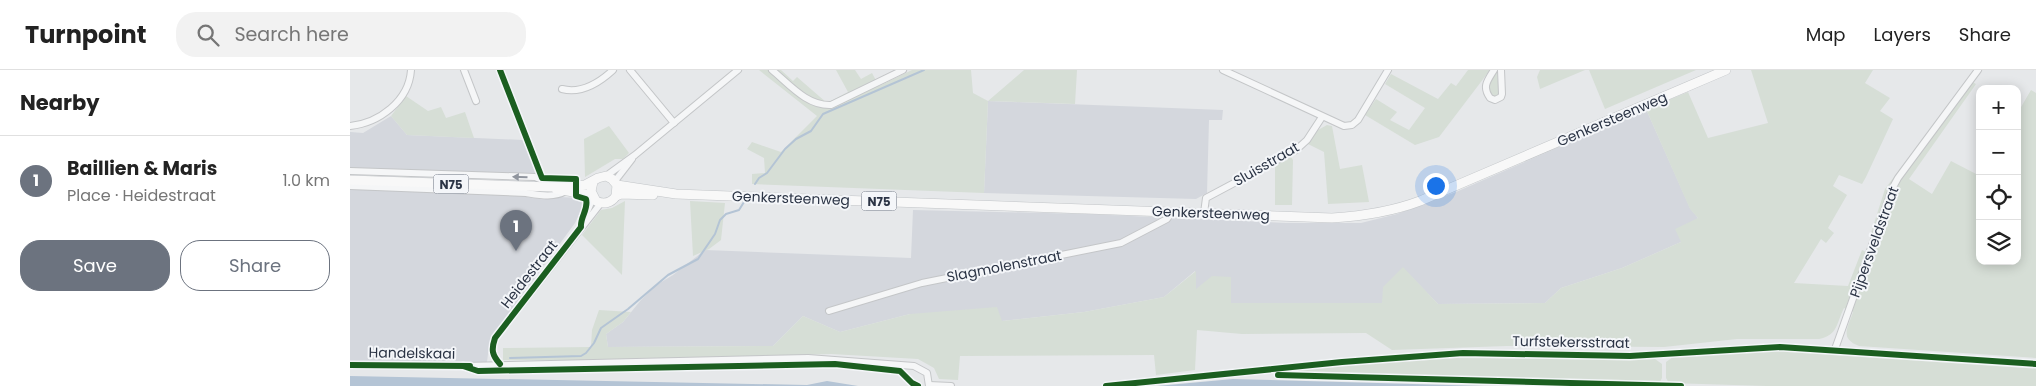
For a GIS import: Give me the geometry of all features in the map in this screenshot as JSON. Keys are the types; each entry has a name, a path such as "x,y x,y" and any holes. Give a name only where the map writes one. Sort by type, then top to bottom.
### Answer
{"main road":[{"name":"Genkersteenweg","path":"595,198 611,202 620,194 667,194 1332,218 1363,216 1393,210 1420,201 1726,70"},
{"name":"Genkersteenweg","path":"606,176 616,183 667,194"},
{"name":"N75","path":"567,188 585,185 606,176"},
{"name":"N75","path":"350,180 567,188 585,192 595,198"},
{"path":"593,182 591,187 595,198"},
{"path":"616,183 616,196"}],"street":[{"path":"350,126 375,121 391,109 401,98 411,70"},
{"path":"464,70 476,100"},
{"path":"562,89 573,92 583,90 605,78 613,70"},
{"path":"630,70 674,122"},
{"path":"606,176 635,155 738,70"},
{"path":"772,70 812,102 831,105 903,70"},
{"path":"1223,70 1344,126 1352,125 1358,120 1388,70"},
{"path":"1494,70 1486,82 1485,88 1490,98 1496,100 1502,94 1501,70"},
{"name":"Pijpersveldstraat","path":"1835,349 1892,189 1898,178 1978,70"},
{"name":"Sluisstraat","path":"1204,213 1206,198 1296,150 1307,140 1322,117"},
{"path":"616,183 635,155"},
{"path":"350,170 535,177 543,181 559,181 567,188 560,195 538,195 350,186"},
{"name":"Heidestraat","path":"500,364 493,356 492,347 495,338 581,227 595,198"},
{"name":"Slagmolenstraat","path":"829,311 922,283 1122,243 1167,219 1172,212"},
{"name":"Turfstekersstraat","path":"1106,386 1342,362 1463,353 1630,356 1780,347 1835,349 2036,364"},
{"name":"Handelskaai","path":"350,365 463,366 829,358 914,366 928,372 929,386"},
{"path":"929,386 951,386"}],"shaded area":[{"path":"496,70 503,70 545,175 538,175"},
{"path":"759,70 781,70 793,81 797,77 827,103 848,92 836,70 855,70 861,79 872,73 879,86 912,70 971,70 973,93 988,101 984,193 752,184 752,174 765,173 764,158 747,149 752,142 781,152 817,116"},
{"path":"1024,70 1077,70 1075,104 988,101"},
{"path":"1468,70 1490,70 1439,137 1415,145 1365,115 1376,99 1397,112 1390,120 1409,130 1425,108 1385,84 1391,74 1438,99 1451,83 1456,86"},
{"path":"1540,70 1585,70 1540,89 1537,77"},
{"path":"1589,70 1696,70 1605,109"},
{"path":"1751,70 1873,70 1865,83 1890,98 1880,111 1893,119 1866,177 1862,184 1839,175 1833,186 1847,195 1828,228 1834,233 1826,243 1821,239 1794,283 1848,286 1862,250 1871,254 1878,238 1870,236 1885,189 1967,79 1976,84 1909,179 1932,194 1951,161 1976,174 1976,265 2021,265 2021,107 2031,90 2036,93 2036,358 1859,346 1849,340 1847,336 1847,328 1853,312 1844,308 1833,332 1819,339 1737,339 1664,347 1507,346 1392,350 1366,333 1242,334 1197,330 1195,370 1156,375 1154,355 960,356 958,380 939,379 934,368 918,359 831,354 624,360 503,360 503,348 591,347 592,330 599,310 631,312 623,322 606,334 608,347 773,346 803,316 840,332 910,314 997,307 1002,321 1084,312 1164,297 1196,271 1196,289 1212,276 1231,277 1231,303 1382,303 1383,287 1403,267 1438,304 1545,303 1561,288 1622,268 1681,242 1675,229 1698,218 1690,209 1646,109 1688,92 1708,138 1768,123"},
{"path":"1497,72 1499,93 1498,96 1494,97 1491,96 1488,84"},
{"path":"406,96 428,111 441,107 446,118 465,112 474,138 407,135 391,116"},
{"path":"988,101 1223,110 1222,120 1209,120 1207,193 1196,199 984,193"},
{"path":"1646,109 1690,208 1698,218 1681,242 1622,268 1561,288 1545,303 1438,304 1403,268 1382,303 1230,303 1195,289 1195,271 1164,297 1084,312 1002,321 910,314 840,332 803,316 773,346 608,347 606,334 623,322 655,286 673,275 705,250 911,258 913,210 1087,214 1286,223 1361,223 1397,214 1456,192"},
{"path":"391,116 407,135 523,140 538,175 350,168 350,132 363,133"},
{"path":"1327,125 1332,126 1340,169 1362,165 1369,202 1328,204 1324,152 1308,144 1318,130"},
{"path":"609,126 629,153 623,159 615,159 585,177 584,139"},
{"path":"1291,157 1293,160 1292,205 1275,205 1275,165"},
{"path":"350,188 581,198 584,204 575,223 493,335 489,346 487,362 350,362"},
{"path":"625,201 622,275 582,235 601,210 612,208"},
{"path":"690,201 725,203 721,240 709,249 693,256"},
{"path":"1785,350 2036,366 2036,386 1767,386 1669,383 1666,378 1666,362 1673,357"},
{"path":"1437,358 1655,359 1662,364 1662,378 1660,382 1656,382 1275,372"}],"water":[{"path":"350,376 807,385 827,381 858,386 350,386"},
{"path":"1233,379 1484,386 1157,386"}],"waterway":[{"path":"755,184 759,178 767,173 785,149 796,139 811,131 823,114 924,70"},
{"path":"510,358 581,356 586,353 594,343 601,328 628,309 668,275 698,259 715,234 720,220 726,214 739,210 744,202"}],"cycle path":[{"path":"500,70 542,178 576,179 576,196 586,199 587,203 581,227 495,338 493,352 500,364"},
{"path":"1106,386 1342,362 1463,353 1630,356 1780,347 2036,364"},
{"path":"463,366 478,371 835,364 900,371 912,383 918,386"},
{"path":"350,365 470,366"},
{"path":"1278,375 1681,386"}],"place":[{"name":"Baillien & Maris","path":"516,251"}]}
